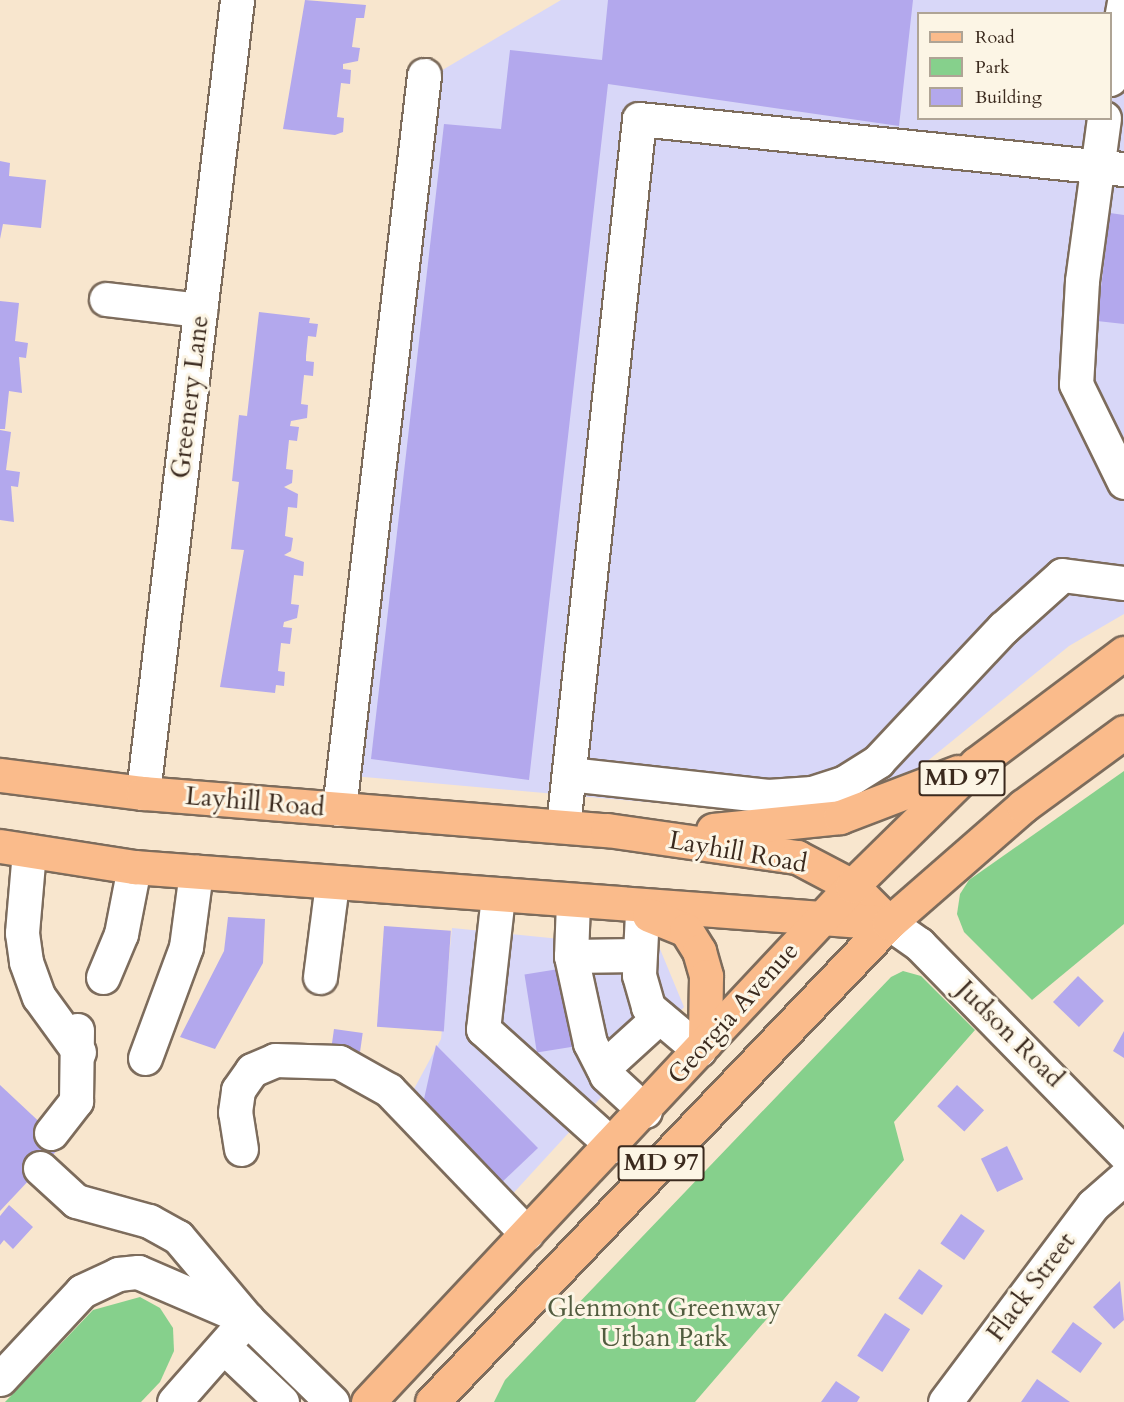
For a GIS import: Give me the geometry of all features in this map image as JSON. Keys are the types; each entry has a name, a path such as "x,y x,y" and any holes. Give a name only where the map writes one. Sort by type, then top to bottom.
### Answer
{"main road":[{"name":"Georgia Avenue","path":"368,1402 613,1146 817,921 852,886 976,764 1124,653"},
{"name":"Georgia Avenue","path":"432,1402 889,923 1023,806 1124,732"},
{"path":"629,833 815,823 876,808 976,764"},
{"name":"Layhill Road","path":"0,775 142,793 563,826 797,856 852,886 889,923"},
{"path":"15,848 134,867 573,902 633,909 817,921 889,923"},
{"path":"633,909 686,930 699,951 706,976 702,1047"}],"street":[{"name":"Greenery Lane","path":"142,793 237,0"},
{"path":"1112,67 1124,2"},
{"path":"339,809 424,75"},
{"path":"563,826 639,119 1110,166"},
{"path":"1104,120 1110,166 1077,384 1124,482"},
{"path":"106,299 200,310"},
{"path":"569,774 768,796 812,793 845,782 878,761 1003,628 1062,575 1124,583"},
{"path":"15,848 22,933 34,984 24,1015 43,1040 79,1052 76,1101 51,1133"},
{"path":"103,977 121,934 134,867"},
{"path":"145,1058 186,947 196,872"},
{"path":"320,977 332,883"},
{"path":"498,896 483,1029 613,1146"},
{"path":"573,902 571,956 590,1043 603,1068 645,1111"},
{"path":"633,909 638,955 648,1007 658,1017 702,1047"},
{"name":"Judson Road","path":"889,923 919,944 1124,1153"},
{"path":"571,956 638,955"},
{"path":"603,1068 658,1017"},
{"path":"241,1149 235,1112 238,1090 252,1070 274,1060 339,1062 389,1090 527,1234"},
{"path":"40,1168 76,1201 149,1221 178,1237 247,1319 332,1402"},
{"name":"Flack Street","path":"945,1402 1093,1205 1124,1178"},
{"path":"0,1379 82,1291 118,1274 138,1272 247,1319"},
{"path":"174,1402 247,1319"},
{"path":"224,1347 282,1402"}],"shaded area":[{"path":"561,0 1124,0 1124,614 1069,646 909,776 803,810 735,810 353,776 434,75"},
{"path":"452,928 660,949 684,1007 507,1200 408,1100 441,1039"}],"green space":[{"path":"1124,771 1124,924 1032,1000 964,932 957,914 960,894 969,880"},
{"name":"Glenmont Greenway Urban Park","path":"903,971 921,976 975,1030 894,1122 904,1160 695,1402 494,1402 505,1380 891,977"},
{"path":"140,1297 160,1308 173,1328 174,1351 160,1382 141,1402 5,1402 93,1310"}],"building":[{"path":"305,0 366,5 364,18 356,18 352,47 360,48 358,61 343,64 343,69 351,70 350,84 341,83 337,117 344,118 343,132 335,135 283,129"},
{"path":"608,0 913,0 899,126 608,84 529,780 371,759 444,124 501,129 510,50 602,60"},
{"path":"0,161 10,163 9,176 46,180 41,228 3,224 0,239"},
{"path":"1110,213 1124,215 1124,324 1097,321"},
{"path":"0,301 19,303 15,341 28,343 26,358 19,357 22,393 9,391 5,429 0,429"},
{"path":"259,312 310,318 309,323 318,324 316,337 308,336 306,361 314,362 313,376 304,375 301,404 308,405 307,418 291,421 290,426 299,427 297,441 289,440 286,469 293,470 292,483 284,487 298,494 297,508 288,507 285,536 293,538 291,551 284,555 304,562 303,576 294,575 291,604 299,605 297,618 284,622 283,627 292,628 290,644 281,643 278,671 285,672 284,686 276,685 275,693 220,687 244,550 231,549 239,482 232,481 239,415 247,416"},
{"path":"0,430 11,432 6,470 20,472 18,487 11,486 14,522 0,520"},
{"path":"228,917 265,919 263,963 215,1049 180,1037 224,951"},
{"path":"384,926 451,931 444,1031 377,1027"},
{"path":"565,968 577,1046 537,1052 525,974"},
{"path":"1078,976 1104,1001 1079,1027 1053,1002"},
{"path":"334,1029 363,1033 360,1052 331,1048"},
{"path":"1124,1031 1124,1058 1113,1051"},
{"path":"436,1045 538,1148 498,1186 422,1108"},
{"path":"0,1085 63,1144 0,1211"},
{"path":"957,1085 984,1110 964,1131 937,1106"},
{"path":"1007,1146 1023,1179 997,1192 981,1159"},
{"path":"9,1205 33,1227 13,1249 4,1240 0,1245 0,1216"},
{"path":"961,1214 985,1231 964,1260 940,1243"},
{"path":"919,1269 943,1286 922,1315 898,1298"},
{"path":"1120,1281 1124,1320 1114,1329 1093,1307"},
{"path":"885,1313 910,1329 882,1372 857,1356"},
{"path":"1073,1322 1102,1343 1080,1373 1051,1352"},
{"path":"1037,1379 1070,1402 1021,1402"},
{"path":"836,1381 860,1397 857,1402 821,1402"}]}
